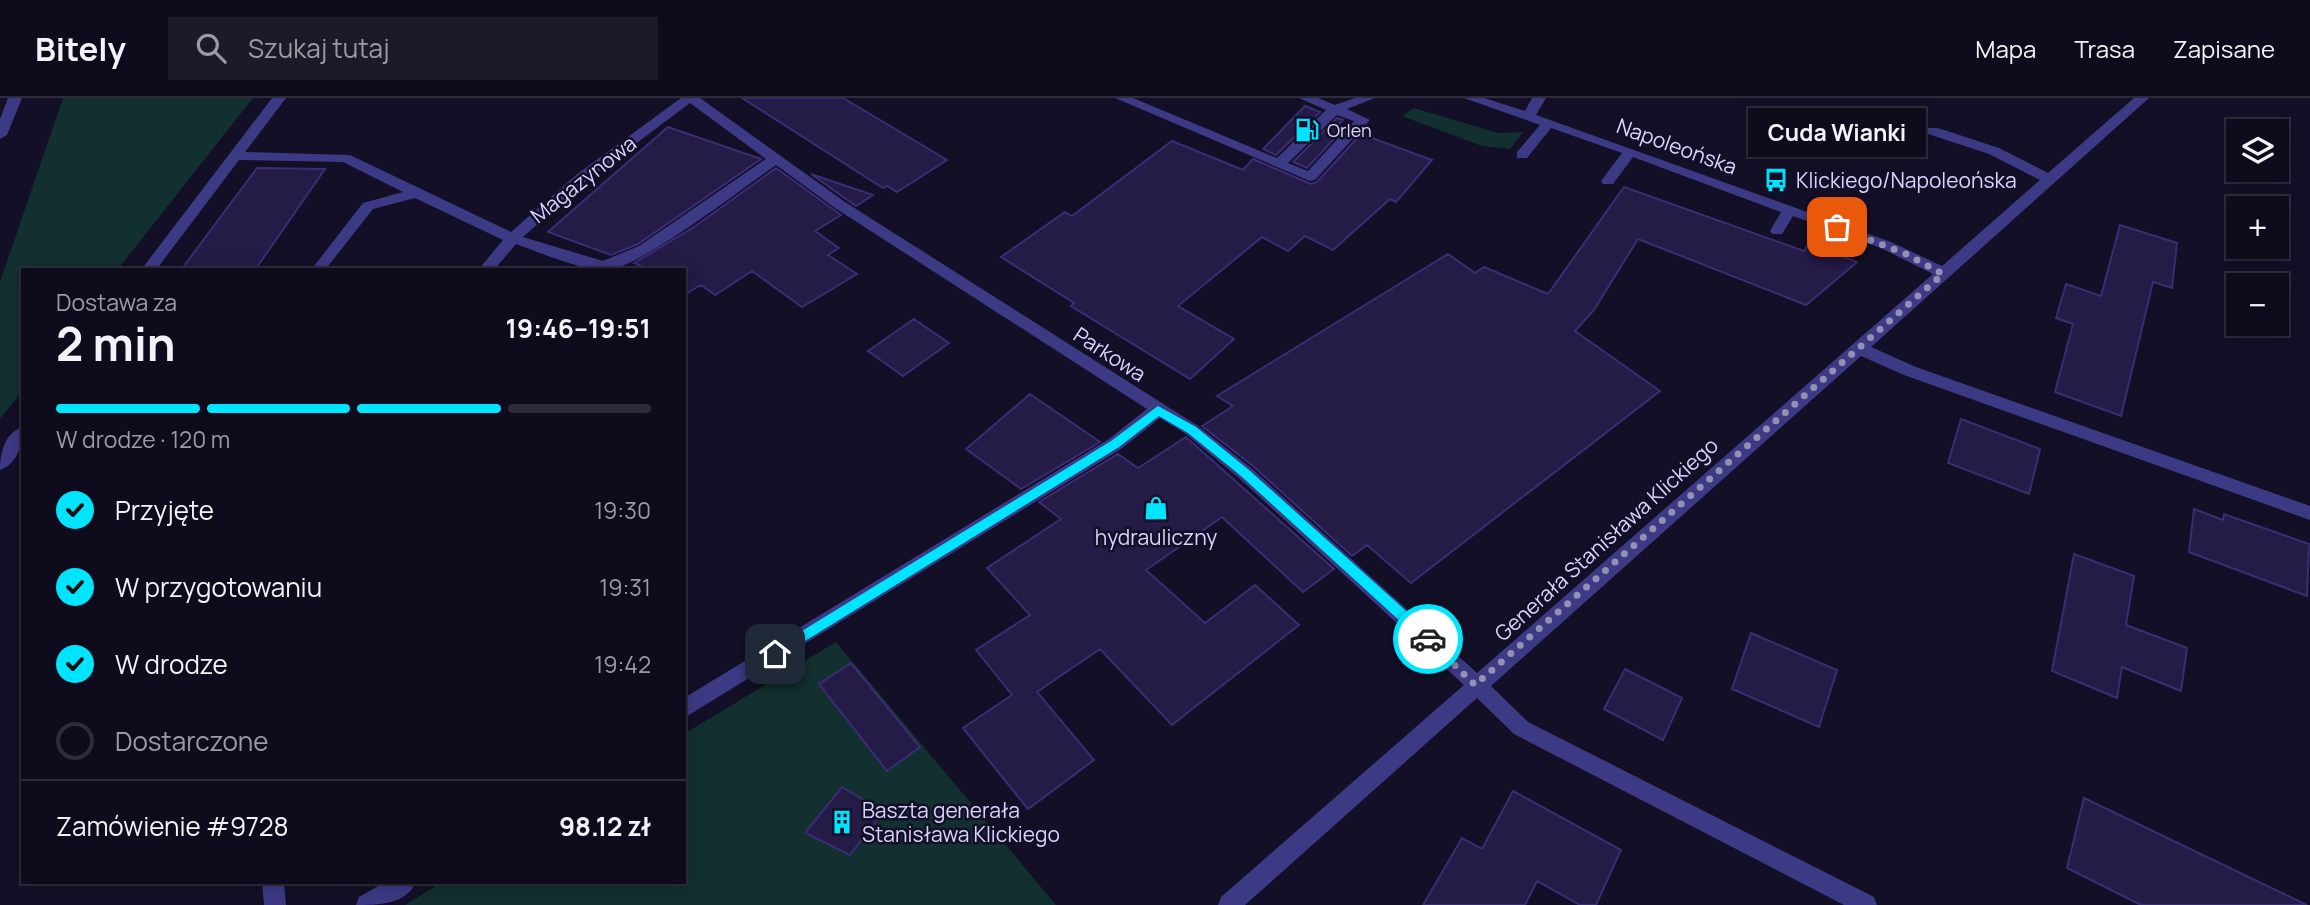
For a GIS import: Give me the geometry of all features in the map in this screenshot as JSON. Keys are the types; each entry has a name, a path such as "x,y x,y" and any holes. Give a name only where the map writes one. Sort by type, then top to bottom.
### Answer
{"street":[{"path":"0,135 15,98"},
{"path":"150,268 279,98"},
{"name":"Parkowa","path":"690,98 839,205 1192,430 1245,473 1414,625 1521,728 1866,905"},
{"name":"Magazynowa","path":"487,268 511,238 548,205 690,98"},
{"path":"1122,98 1310,177 1363,120 1306,98"},
{"path":"1279,164 1335,109 1368,98"},
{"name":"Napoleońska","path":"1471,98 1549,122 1886,245 1943,274"},
{"path":"1529,116 1539,98"},
{"name":"Generała Stanisława Klickiego","path":"1229,905 2142,98"},
{"path":"1522,155 1549,122"},
{"path":"1933,131 1994,151 2049,180"},
{"path":"1608,181 1630,151"},
{"path":"235,156 345,158 511,238 604,267 644,249 775,160"},
{"path":"318,268 368,206 415,193"},
{"path":"1777,231 1789,209"},
{"path":"1858,348 1910,371 2310,513"},
{"path":"686,708 1115,444 1158,410"},
{"path":"0,463 21,436"},
{"path":"273,884 275,905"},
{"path":"367,905 402,884"}],"green space":[{"path":"63,98 253,98 119,268 21,268 21,393 0,419 0,282"},
{"path":"1414,108 1498,133 1523,132 1510,149 1482,146 1402,116"},
{"path":"836,642 1056,905 405,905 439,884 686,884 686,733"}],"building":[{"path":"742,98 843,98 947,160 897,192 887,186 883,188"},
{"path":"1305,106 1320,112 1276,155 1263,149"},
{"path":"1337,118 1343,120 1338,125 1345,127 1307,168 1293,162"},
{"path":"668,127 761,159 638,244 611,255 548,232"},
{"path":"1361,134 1432,160 1396,202 1390,199 1333,250 1305,236 1288,251 1262,237 1178,306 1234,339 1190,379 1071,306 1074,303 1001,257 1065,212 1072,216 1172,141 1243,170 1253,159 1311,184 1317,182"},
{"path":"257,168 325,169 256,268 182,268"},
{"path":"776,168 841,215 815,231 839,248 828,255 857,274 802,307 752,271 715,295 701,285 686,294 686,268 645,268 634,263 694,227"},
{"path":"811,174 873,195 856,206"},
{"path":"1624,187 1804,251 1809,243 1857,262 1806,305 1638,239 1594,310 1575,331 1660,391 1411,583 1367,545 1352,556 1253,466 1202,426 1233,406 1217,396 1448,254 1475,273 1484,267 1548,294"},
{"path":"2120,225 2177,243 2172,288 2153,282 2121,416 2055,392 2073,324 2056,318 2066,284 2101,296"},
{"path":"914,319 949,343 903,376 868,351"},
{"path":"1030,394 1100,442 1021,489 966,449"},
{"path":"1961,419 2040,449 2029,494 1948,463"},
{"path":"1186,437 1334,569 1303,592 1222,517 1146,570 1205,623 1255,585 1299,625 1172,725 1100,649 1037,692 1094,760 1028,809 963,728 1012,695 976,650 1030,615 987,568 1061,519 1039,502 1118,454 1138,468"},
{"path":"2194,509 2223,520 2224,514 2309,544 2307,596 2189,552"},
{"path":"2074,554 2134,576 2126,625 2187,648 2181,691 2122,667 2117,698 2052,671"},
{"path":"1751,633 1837,670 1819,727 1732,689"},
{"path":"851,663 920,747 887,771 819,684"},
{"path":"1625,669 1682,698 1663,740 1604,709"},
{"name":"Baszta generała Stanisława Klickiego","path":"842,787 883,812 850,855 805,833"},
{"path":"1513,791 1621,850 1596,905 1580,905 1537,881 1525,905 1423,905 1462,838 1482,849"},
{"path":"2084,798 2307,905 2141,905 2067,868"}],"way so far":[{"path":"1428,639 1475,685 1943,274 1886,245 1837,227"}],"place":[{"name":"Orlen","path":"1307,130"},
{"name":"Klickiego/Napoleońska","path":"1776,180"},
{"name":"Cuda Wianki","path":"1837,227"},
{"name":"hydrauliczny","path":"1156,508"},
{"name":"Baszta generała Stanisława Klickiego","path":"842,822"}],"route":[{"path":"775,654 1115,444 1158,410 1192,430 1245,473 1428,639"}]}
